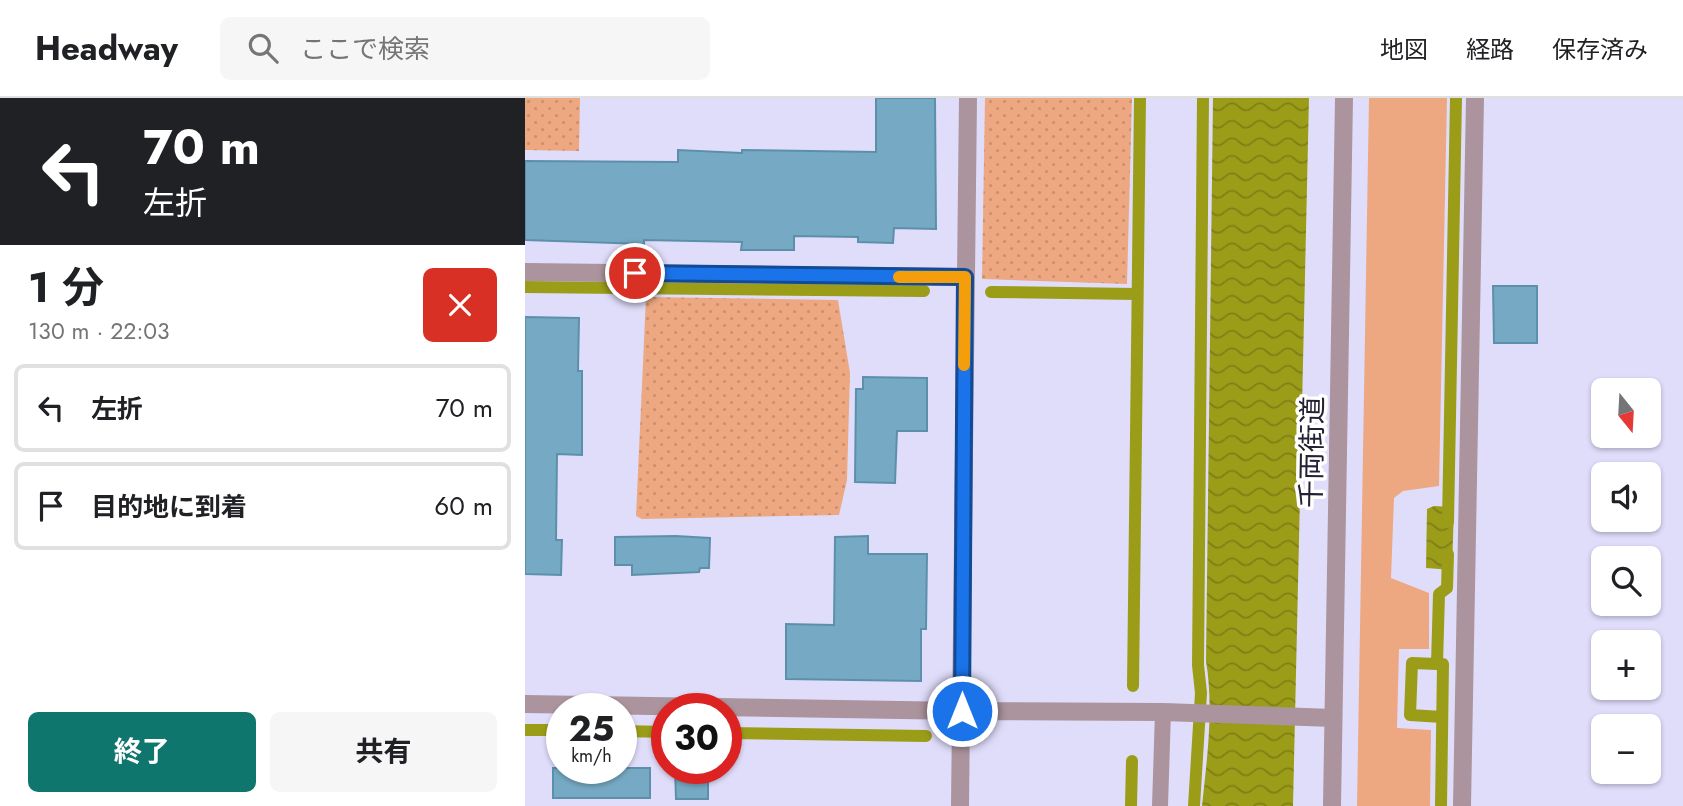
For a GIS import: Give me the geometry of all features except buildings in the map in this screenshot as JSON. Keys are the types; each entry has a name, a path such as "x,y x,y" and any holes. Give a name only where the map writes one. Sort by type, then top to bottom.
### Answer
{"street":[{"path":"960,806 968,98"},
{"name":"千両街道","path":"1332,806 1344,98"},
{"path":"1462,806 1475,98"},
{"path":"525,272 965,277"},
{"path":"525,704 1185,712 1333,718"}],"lane":[{"path":"1160,806 1163,712"}],"shaded area":[{"path":"525,98 580,98 579,151 525,150"},
{"path":"985,98 1132,98 1127,284 982,279"},
{"path":"1369,98 1447,98 1439,486 1403,491 1394,498 1391,578 1429,593 1429,649 1399,649 1397,728 1431,730 1430,806 1357,806"},
{"path":"646,297 838,300 850,373 847,480 839,515 642,519 636,516"}],"water":[{"path":"1213,98 1309,98 1293,806 1202,806 1210,715 1206,661"},
{"path":"1434,506 1454,507 1452,570 1426,568 1427,509"}],"waterway":[{"path":"1133,686 1140,98"},
{"path":"1194,806 1201,693 1198,665 1203,98"},
{"path":"1448,522 1456,98"},
{"path":"525,287 924,291"},
{"path":"991,292 1136,294"},
{"path":"1441,806 1443,664 1437,664 1439,594 1447,588 1448,554"},
{"path":"1437,664 1412,663 1410,715 1442,717"},
{"path":"525,730 546,730"},
{"path":"637,731 651,732"},
{"path":"742,733 926,736"},
{"path":"1131,806 1132,761"}],"slow traffic":[{"path":"899,277 965,277 964,365"}],"route":[{"path":"635,273 965,277 962,711"}]}
